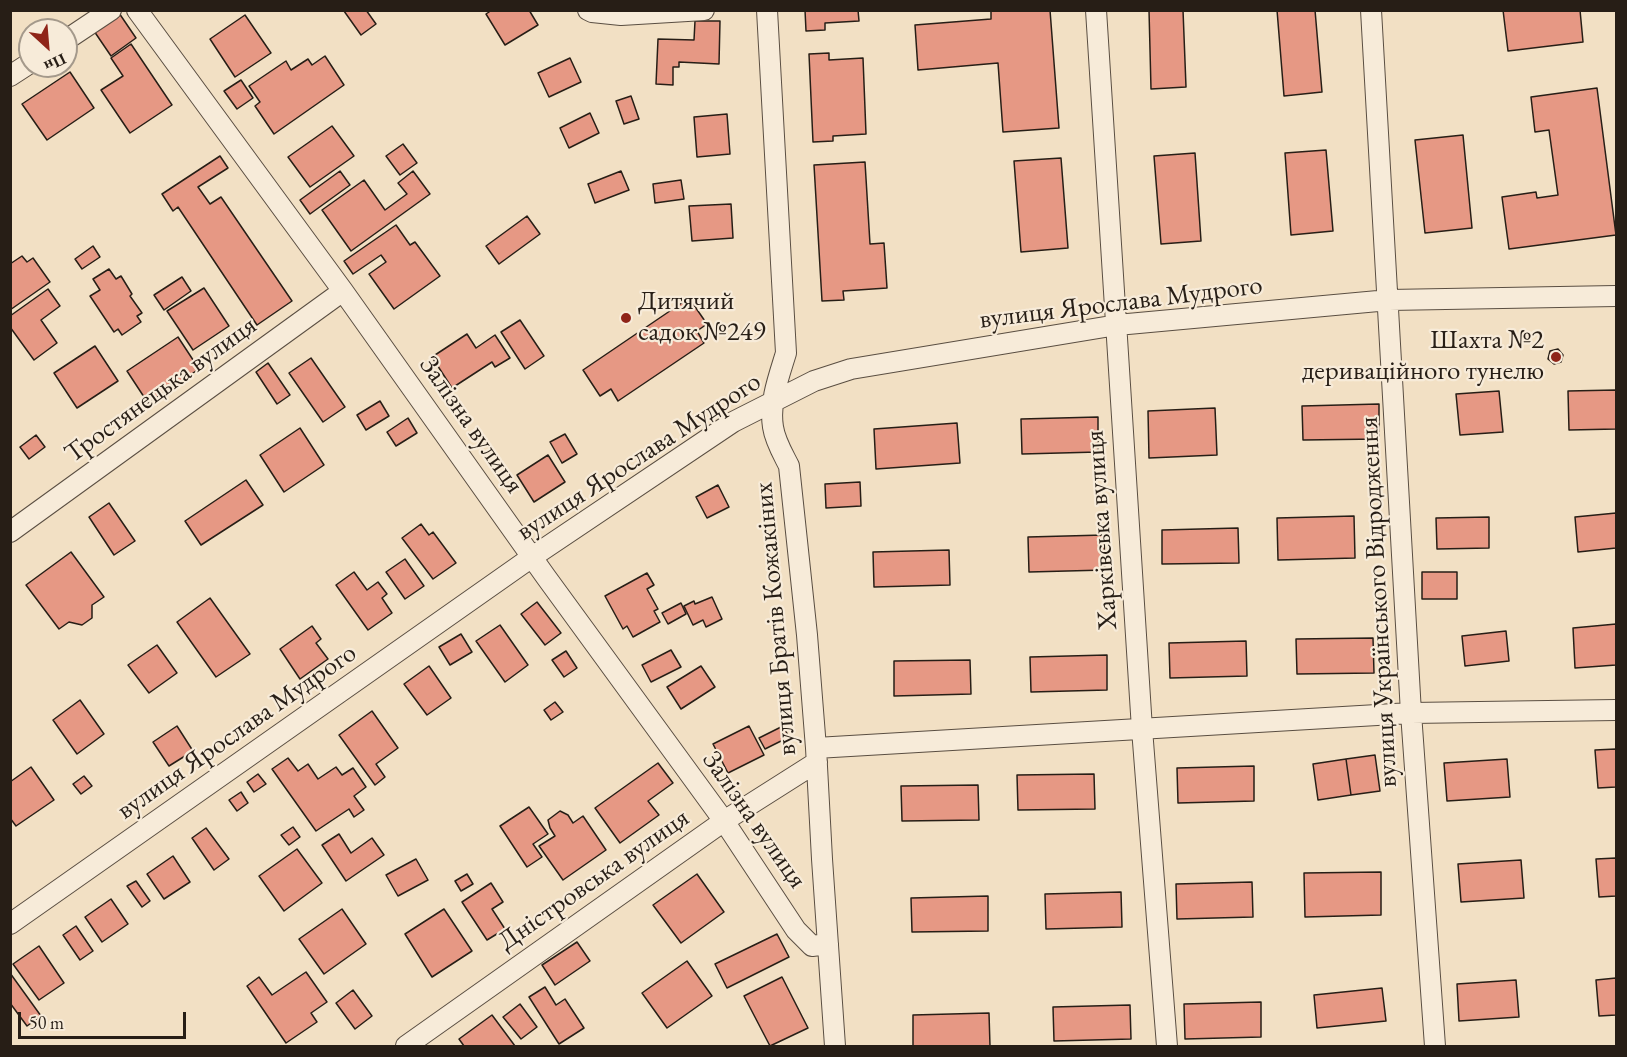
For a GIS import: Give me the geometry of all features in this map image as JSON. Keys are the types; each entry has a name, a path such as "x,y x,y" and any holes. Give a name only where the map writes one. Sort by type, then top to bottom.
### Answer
{"street":[{"path":"78,32 111,10"},
{"name":"Залізна вулиця","path":"137,10 343,291 532,557 724,820 796,930 812,946 828,944"},
{"path":"588,10 621,15 704,10"},
{"name":"вулиця Братів Кожакіних","path":"767,10 786,353 773,400 773,427 779,447 789,466 807,635 817,755 835,1047"},
{"name":"Харківська вулиця","path":"1096,10 1142,729 1167,1047"},
{"name":"вулиця Українського Відродження","path":"1371,10 1411,713 1435,1047"},
{"name":"Тростянецька вулиця","path":"10,532 343,291"},
{"name":"вулиця Ярослава Мудрого","path":"10,924 532,557 733,422 814,381 851,369 1117,325 1389,300 1617,296"},
{"path":"817,755 1142,729 1411,713 1617,710"},
{"name":"Дністровська вулиця","path":"406,1047 817,755"}],"building":[{"path":"366,10 376,24 361,35 344,11"},
{"path":"492,10 529,10 538,25 505,45 486,14"},
{"path":"805,10 858,10 859,21 825,23 825,30 806,31"},
{"path":"991,10 1050,10 1059,128 1003,132 998,63 918,70 915,25 991,19"},
{"path":"1149,10 1183,10 1186,87 1151,89"},
{"path":"1277,10 1315,10 1322,92 1284,96"},
{"path":"1503,10 1580,10 1583,42 1508,51"},
{"path":"119,13 136,38 111,56 94,31"},
{"path":"245,15 271,53 235,77 210,39"},
{"path":"695,21 720,21 719,64 679,62 679,67 673,67 673,85 656,84 658,39 694,40"},
{"path":"131,44 172,105 130,133 101,90 123,76 111,58"},
{"path":"829,53 829,60 863,58 866,134 833,136 833,141 813,142 809,54"},
{"path":"325,56 344,85 274,134 255,106 260,102 249,86 286,61 291,70 308,59 312,65"},
{"path":"570,58 581,82 549,97 538,73"},
{"path":"61,78 74,78 94,108 47,140 22,104"},
{"path":"241,80 253,98 237,109 224,91"},
{"path":"1597,88 1616,235 1509,249 1502,197 1536,192 1537,198 1558,195 1549,130 1535,132 1531,97"},
{"path":"631,96 639,119 624,124 616,101"},
{"path":"590,113 599,133 569,148 560,128"},
{"path":"727,114 730,154 697,157 694,117"},
{"path":"332,126 354,156 310,187 288,157"},
{"path":"1463,135 1472,228 1425,233 1415,140"},
{"path":"403,144 417,163 400,175 386,156"},
{"path":"1326,150 1333,231 1291,235 1285,153"},
{"path":"1195,153 1201,241 1161,244 1154,156"},
{"path":"220,156 228,168 198,187 210,204 221,197 292,301 257,325 178,207 173,211 162,194"},
{"path":"1061,158 1068,248 1021,252 1014,161"},
{"path":"865,162 870,244 884,243 887,288 843,291 844,300 822,301 814,165"},
{"path":"340,171 350,185 310,214 300,200"},
{"path":"413,171 430,194 351,251 322,210 364,180 385,210 407,194 398,183"},
{"path":"621,171 629,190 595,203 588,184"},
{"path":"681,180 684,199 655,203 653,184"},
{"path":"731,204 733,238 692,241 689,206"},
{"path":"527,216 540,234 499,264 486,246"},
{"path":"396,225 410,245 415,242 440,276 394,309 369,274 386,262 381,255 353,274 344,261"},
{"path":"93,246 100,257 82,269 75,259"},
{"path":"22,256 27,262 33,258 50,282 10,310 10,264"},
{"path":"109,269 116,279 121,276 132,294 130,296 142,313 137,316 141,322 122,335 118,329 114,332 90,296 100,290 93,279"},
{"path":"182,277 191,291 164,310 154,295"},
{"path":"204,288 229,326 193,350 167,311"},
{"path":"48,289 60,306 41,320 57,343 34,360 10,327 10,316"},
{"path":"689,298 707,324 697,331 704,343 618,401 611,389 600,396 583,370"},
{"path":"520,320 544,356 525,369 501,332"},
{"path":"467,334 476,348 495,335 510,358 495,367 492,362 452,388 432,357"},
{"path":"178,337 199,369 148,403 127,371"},
{"path":"95,346 118,381 77,408 54,373"},
{"name":"Шахта №2 дериваційного тунелю","path":"1558,349 1563,355 1561,362 1554,364 1548,359 1550,351"},
{"path":"311,358 345,407 323,422 289,373"},
{"path":"268,363 290,395 277,404 256,372"},
{"path":"1616,390 1616,429 1569,430 1568,391"},
{"path":"1499,391 1503,432 1460,435 1456,394"},
{"path":"380,401 389,416 366,430 357,415"},
{"path":"1379,404 1379,439 1303,440 1302,406"},
{"path":"1215,408 1217,455 1149,458 1148,411"},
{"path":"1098,417 1098,452 1022,454 1021,419"},
{"path":"408,418 417,433 396,446 387,432"},
{"path":"957,423 960,463 876,469 874,429"},
{"path":"300,428 324,465 284,492 260,455"},
{"path":"565,434 577,454 562,463 550,442"},
{"path":"36,435 45,447 29,459 20,447"},
{"path":"548,455 565,482 534,502 517,475"},
{"path":"246,480 263,505 201,545 185,521"},
{"path":"860,482 861,506 826,508 825,484"},
{"path":"718,485 729,507 707,518 696,497"},
{"path":"109,503 135,541 114,555 89,517"},
{"path":"1616,513 1616,548 1578,552 1575,517"},
{"path":"1354,516 1355,558 1278,560 1277,518"},
{"path":"1489,517 1489,548 1437,549 1436,518"},
{"path":"421,524 429,535 433,532 456,563 433,579 402,538"},
{"path":"1238,528 1239,563 1162,564 1162,530"},
{"path":"1104,535 1105,570 1029,572 1028,537"},
{"path":"949,550 950,585 874,587 873,552"},
{"path":"71,552 104,597 92,605 92,618 82,625 69,622 59,629 26,585"},
{"path":"405,559 424,586 405,599 386,572"},
{"path":"354,572 367,590 378,582 387,594 382,598 392,613 368,630 336,585"},
{"path":"1422,572 1457,572 1457,599 1422,599"},
{"path":"647,573 654,585 647,589 658,609 654,611 660,622 633,637 627,626 623,629 605,596"},
{"path":"712,597 722,619 706,627 703,620 693,625 684,606"},
{"path":"210,598 250,654 216,677 177,622"},
{"path":"537,602 561,633 545,645 521,614"},
{"path":"681,603 686,614 668,624 662,613"},
{"path":"1616,624 1616,665 1575,668 1573,628"},
{"path":"500,625 528,665 505,682 476,641"},
{"path":"312,626 321,639 316,643 328,659 300,679 280,649"},
{"path":"1506,631 1509,661 1465,666 1462,636"},
{"path":"461,634 472,652 450,665 439,647"},
{"path":"1373,638 1374,673 1297,674 1296,639"},
{"path":"1246,641 1247,676 1170,678 1169,643"},
{"path":"157,645 177,673 149,693 128,665"},
{"path":"671,650 681,667 651,682 642,665"},
{"path":"566,651 577,668 564,677 552,660"},
{"path":"1107,655 1107,690 1031,692 1030,657"},
{"path":"970,660 971,694 894,696 894,661"},
{"path":"429,666 451,698 427,715 404,684"},
{"path":"701,666 715,687 681,709 667,687"},
{"path":"80,700 104,734 77,754 53,720"},
{"path":"555,702 563,712 551,720 544,710"},
{"path":"372,711 398,748 376,764 385,777 375,785 339,735"},
{"path":"177,726 193,751 169,766 153,742"},
{"path":"749,726 764,755 728,773 713,744"},
{"path":"783,726 789,737 765,749 759,738"},
{"path":"1616,749 1616,787 1598,788 1595,750"},
{"path":"1375,755 1380,791 1351,795 1346,759"},
{"path":"288,758 298,771 308,764 318,779 336,767 342,775 353,768 366,787 354,796 364,810 354,817 349,809 316,831 272,769"},
{"path":"1346,759 1351,795 1318,800 1313,764"},
{"path":"1507,759 1510,797 1447,801 1444,763"},
{"path":"658,763 673,783 648,801 659,815 620,843 595,808"},
{"path":"1254,766 1254,801 1178,803 1177,768"},
{"path":"31,767 54,800 16,826 10,818 10,782"},
{"path":"258,774 266,784 254,792 247,782"},
{"path":"1094,774 1095,809 1018,810 1017,775"},
{"path":"84,776 92,786 81,794 73,784"},
{"path":"978,785 979,820 902,821 901,786"},
{"path":"241,792 248,803 237,811 229,800"},
{"path":"529,807 548,834 533,844 542,857 527,867 500,826"},
{"path":"560,811 568,815 573,823 583,816 606,850 563,880 539,846 555,836 548,820"},
{"path":"293,827 300,837 289,845 281,835"},
{"path":"206,828 229,859 214,870 192,838"},
{"path":"339,834 351,853 372,838 384,855 346,881 322,845"},
{"path":"297,849 322,883 284,911 259,876"},
{"path":"173,856 190,882 164,899 147,874"},
{"path":"1616,858 1616,896 1599,897 1596,859"},
{"path":"416,859 428,880 398,896 386,875"},
{"path":"1521,860 1524,898 1461,902 1458,864"},
{"path":"1381,872 1381,915 1305,917 1304,873"},
{"path":"467,874 473,884 461,891 455,881"},
{"path":"697,874 724,912 681,943 653,905"},
{"path":"136,881 150,901 142,907 127,886"},
{"path":"1252,882 1253,917 1177,919 1176,884"},
{"path":"491,883 503,902 492,909 505,929 487,940 462,902"},
{"path":"1121,892 1122,927 1046,929 1045,894"},
{"path":"988,896 988,931 912,932 911,898"},
{"path":"111,899 128,924 102,942 85,917"},
{"path":"342,909 366,944 324,974 299,939"},
{"path":"444,909 472,951 432,977 405,934"},
{"path":"76,926 93,951 80,960 63,935"},
{"path":"777,934 789,957 727,988 715,964"},
{"path":"577,942 590,961 555,985 542,965"},
{"path":"39,946 64,983 39,1000 13,964"},
{"path":"687,961 712,996 667,1028 642,993"},
{"path":"306,972 327,1002 311,1013 317,1022 286,1043 247,986 259,977 272,995"},
{"path":"10,973 41,1016 27,1026 10,1003"},
{"path":"782,977 808,1028 770,1046 744,996"},
{"path":"1616,978 1616,1015 1599,1016 1596,980"},
{"path":"1516,980 1519,1017 1459,1021 1457,984"},
{"path":"545,987 556,1005 565,999 584,1028 559,1044 529,997"},
{"path":"1382,988 1386,1021 1317,1028 1314,995"},
{"path":"353,990 372,1016 355,1029 336,1003"},
{"path":"1261,1002 1261,1037 1185,1039 1184,1004"},
{"path":"520,1004 537,1027 521,1039 503,1017"},
{"path":"1130,1005 1131,1039 1054,1041 1053,1007"},
{"path":"989,1013 990,1046 913,1046 913,1015"},
{"path":"492,1015 515,1046 464,1046 459,1039"}],"place":[{"name":"Дитячий садок №249","path":"626,318"},
{"name":"Шахта №2 дериваційного тунелю","path":"1556,357"}]}
